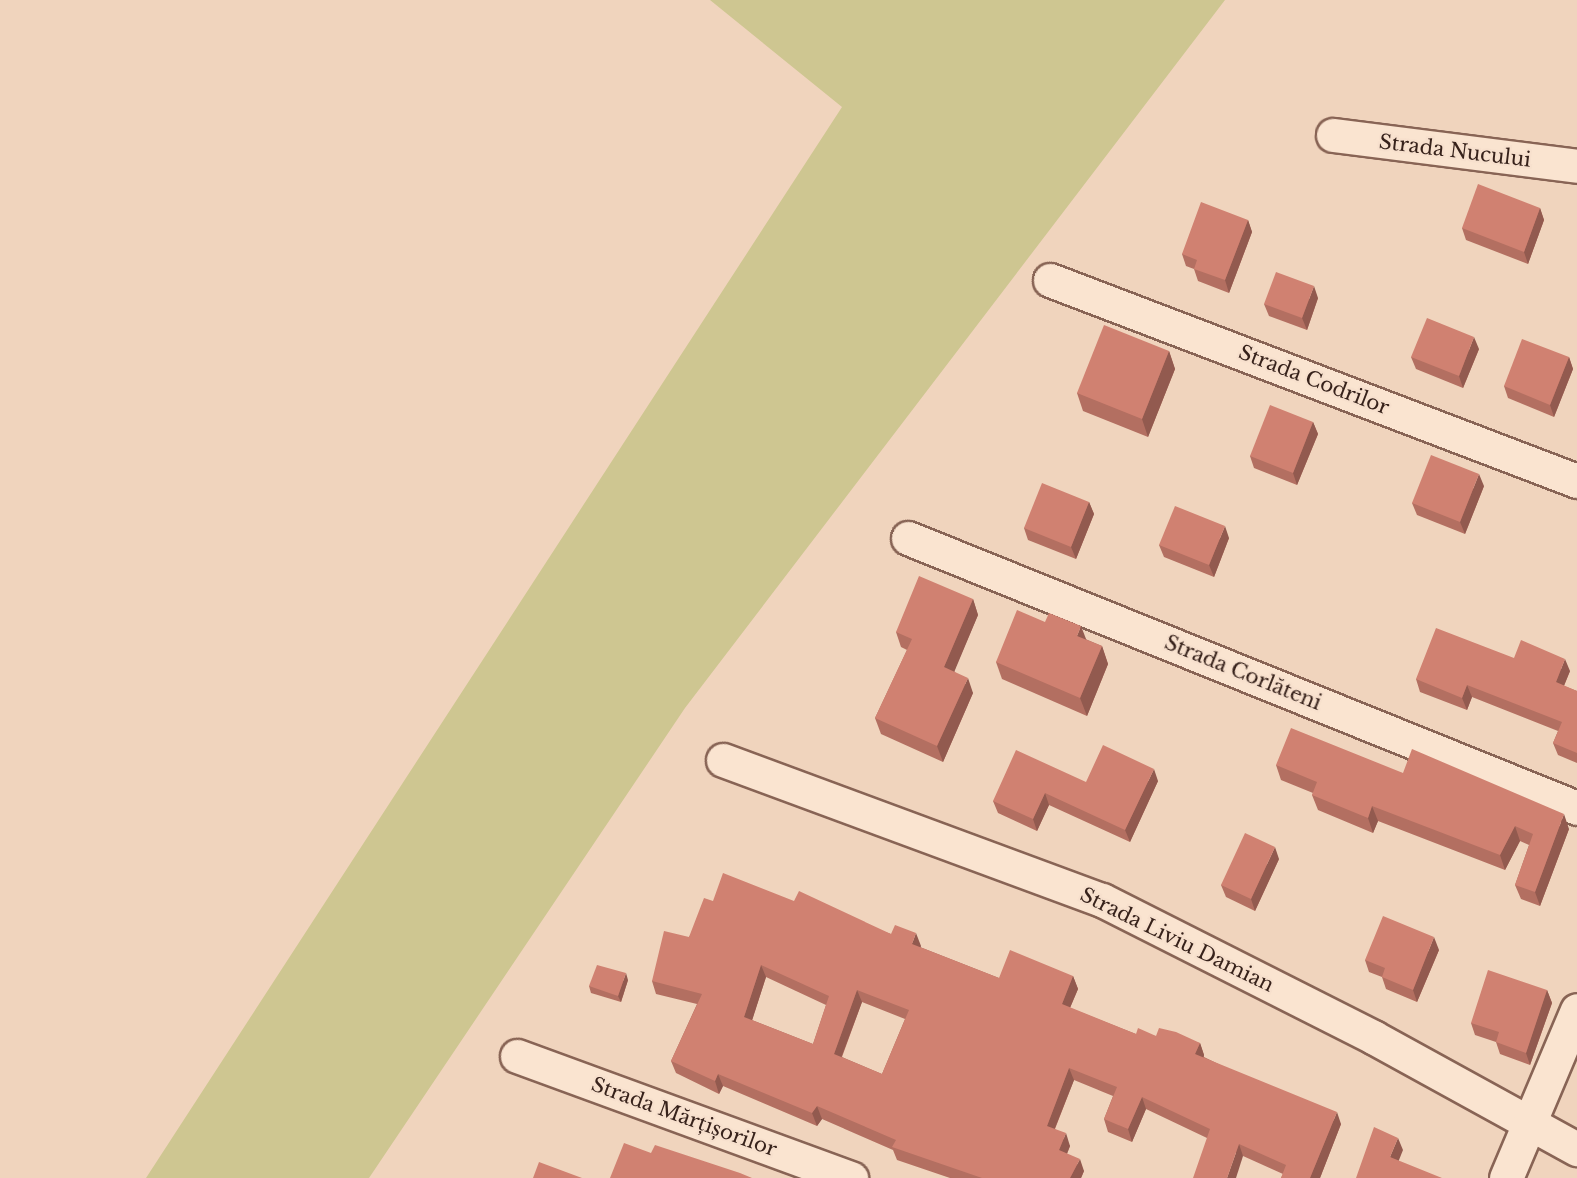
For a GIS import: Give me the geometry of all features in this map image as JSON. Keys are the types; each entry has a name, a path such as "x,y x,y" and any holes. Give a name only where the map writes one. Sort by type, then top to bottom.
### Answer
{"street":[{"name":"Strada Nucului","path":"1333,135 1577,166"},
{"name":"Strada Codrilor","path":"1050,280 1577,481"},
{"name":"Strada Corlăteni","path":"908,538 1577,808"},
{"name":"Strada Liviu Damian","path":"723,760 1102,900 1577,1149"},
{"path":"1506,1178 1577,1010"},
{"name":"Strada Mărțișorilor","path":"517,1056 851,1178"}],"shaded area":[{"path":"710,0 1225,0 685,708 369,1178 146,1178 842,107"}],"building":[{"path":"1478,184 1540,208 1524,252 1462,228"},
{"path":"1201,202 1248,220 1225,280 1194,269 1197,260 1182,254"},
{"path":"1276,272 1314,286 1302,318 1264,304"},
{"path":"1427,318 1474,337 1459,376 1411,357"},
{"path":"1104,325 1169,351 1142,419 1077,393"},
{"path":"1522,339 1569,357 1550,405 1504,386"},
{"path":"1270,405 1313,422 1293,473 1250,456"},
{"path":"1431,455 1479,474 1460,522 1412,503"},
{"path":"1042,483 1089,502 1071,547 1024,528"},
{"path":"1175,506 1225,526 1209,565 1159,545"},
{"path":"919,576 973,599 944,667 968,678 937,746 875,718 912,639 896,632"},
{"path":"1017,610 1045,622 1049,613 1081,626 1077,636 1102,646 1080,698 996,662"},
{"path":"1436,628 1514,658 1521,640 1565,659 1556,682 1577,691 1577,753 1553,743 1562,722 1467,685 1462,698 1416,679"},
{"path":"1291,728 1403,773 1412,749 1564,814 1535,892 1515,885 1533,834 1515,826 1500,855 1372,806 1368,818 1312,795 1317,782 1276,765"},
{"path":"1103,745 1154,769 1125,830 1045,793 1033,819 993,801 1016,750 1086,782"},
{"path":"1245,833 1275,847 1251,899 1221,885"},
{"path":"723,873 794,901 799,891 891,934 895,925 916,933 912,944 999,978 1010,950 1073,976 1062,1004 1136,1034 1138,1028 1156,1036 1159,1028 1176,1032 1200,1043 1195,1054 1337,1112 1310,1178 1281,1178 1286,1165 1239,1144 1227,1178 1193,1178 1210,1129 1142,1097 1128,1129 1104,1119 1117,1087 1069,1068 1047,1126 1066,1133 1059,1150 1080,1159 1070,1178 982,1178 892,1147 896,1140 817,1106 812,1113 718,1074 715,1081 671,1061 702,994 652,981 664,931 689,937 704,898 713,901","holes":["761,965 829,996 813,1044 744,1017","857,990 909,1010 882,1074 834,1054"]},
{"path":"1383,916 1434,937 1413,990 1382,977 1385,968 1365,960"},
{"path":"597,965 626,973 618,996 589,986"},
{"path":"1488,970 1547,990 1526,1053 1496,1042 1499,1032 1471,1023"},
{"path":"1374,1127 1398,1138 1390,1157 1442,1178 1356,1178"},
{"path":"624,1143 651,1153 655,1145 752,1178 610,1178"},
{"path":"539,1162 582,1178 533,1178"}]}
